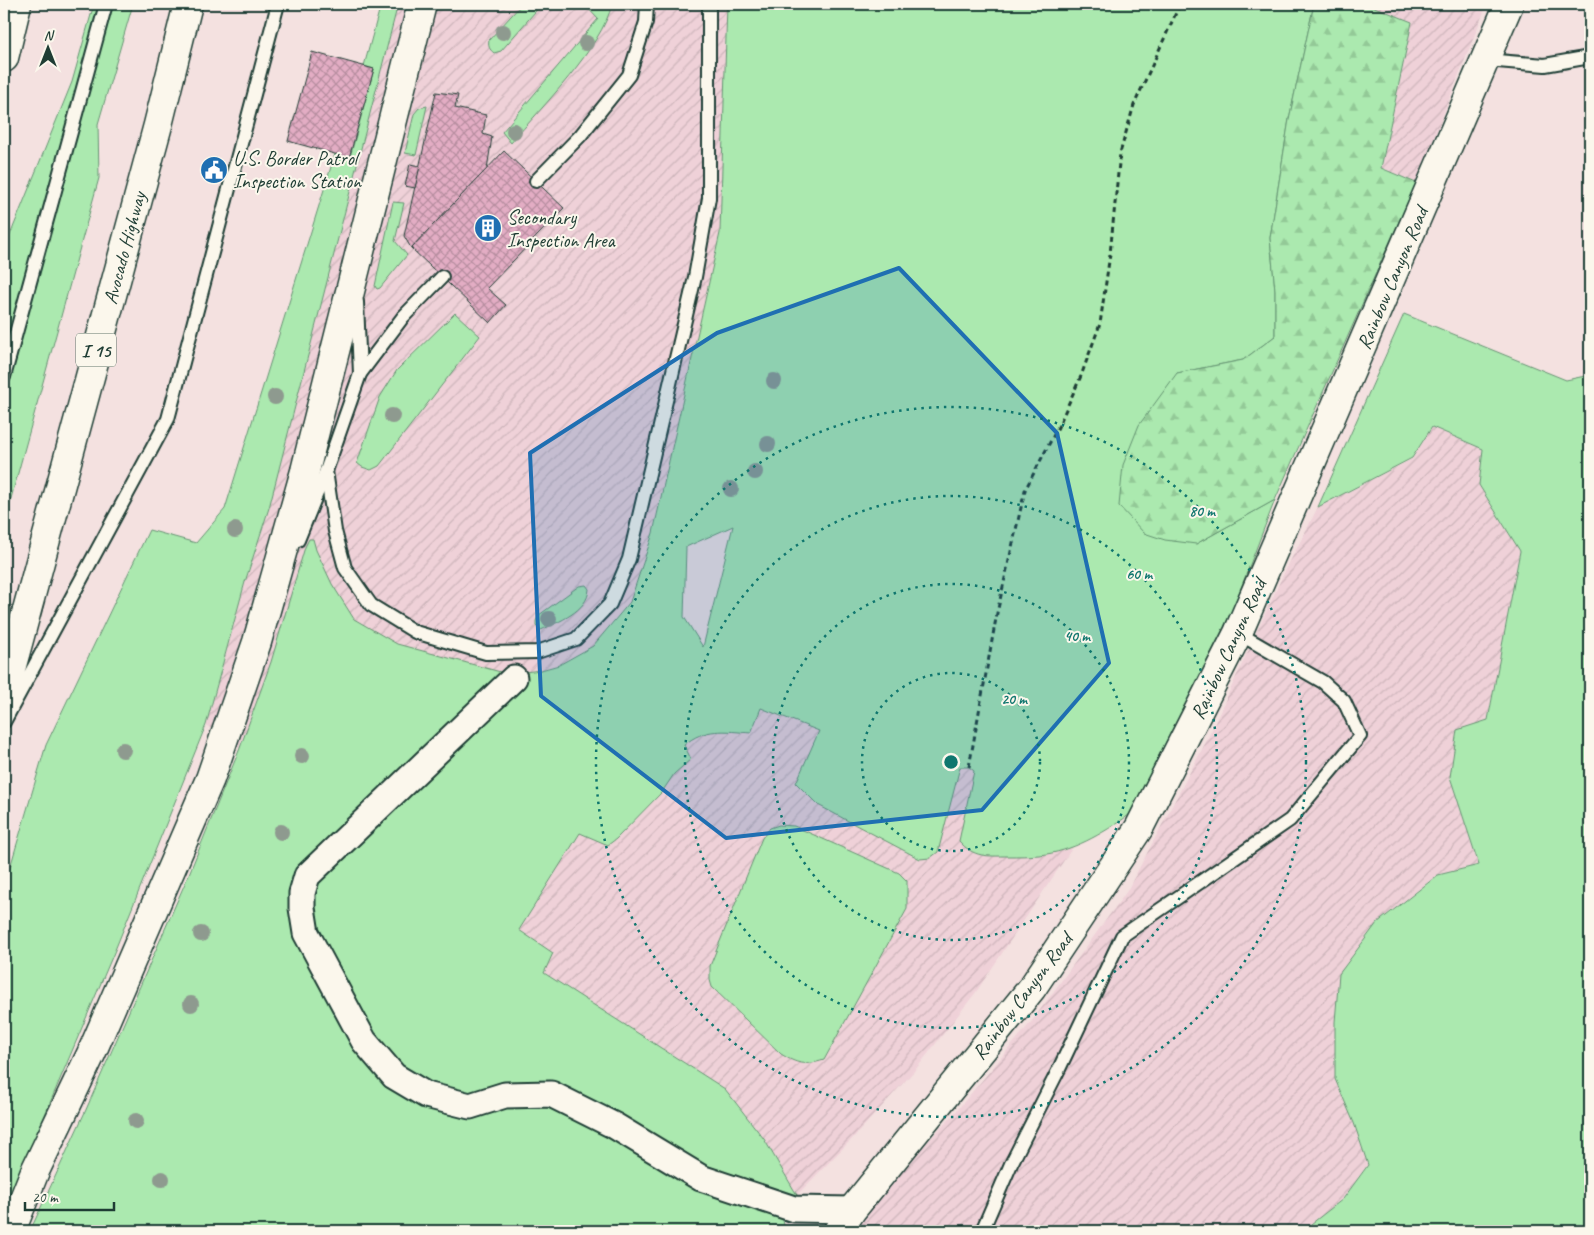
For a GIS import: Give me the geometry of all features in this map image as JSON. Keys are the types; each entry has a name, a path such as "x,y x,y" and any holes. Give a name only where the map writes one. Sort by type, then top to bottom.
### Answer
{"main road":[{"path":"4,58 18,4"},
{"name":"Avocado Highway","path":"4,696 158,125 188,4"},
{"path":"11,1231 35,1171 90,1054 210,779 256,642 305,471 422,4"},
{"name":"Rainbow Canyon Road","path":"845,1221 1032,988 1140,828 1238,633 1509,4"}],"street":[{"path":"514,678 307,876 302,893 306,933 364,1041 394,1076 426,1095 470,1106 505,1095 551,1094 615,1126 701,1178 794,1209 845,1221"}],"lane":[{"path":"4,377 106,4"},
{"path":"4,722 168,419 278,4"},
{"path":"536,181 580,136 629,75 646,22 647,4"},
{"path":"326,471 335,531 345,568 370,605 415,632 486,653 536,652 576,639 610,604 629,560 695,277 709,198 709,4"},
{"path":"1486,60 1544,65 1590,57"},
{"path":"356,269 360,374"},
{"path":"256,642 326,471 360,374 403,317 442,277"},
{"path":"982,1231 1011,1164 1059,1069 1122,936 1290,820 1360,736 1344,701 1323,682 1238,633"}],"path":[{"path":"969,767 997,613 1025,490 1058,427 1077,385 1100,324 1110,254 1120,153 1134,105 1180,4"}],"highlighted area":[{"path":"899,268 1057,433 1109,663 982,810 726,838 541,696 530,453 717,333"}],"shaded area":[{"path":"398,4 727,4 720,233 653,533 630,602 593,646 559,665 541,670 508,674 282,688 240,748 206,725 245,582 269,508"},
{"path":"1367,4 1487,4 1416,183 1381,168 1412,22"},
{"path":"1432,427 1483,449 1479,485 1520,551 1488,720 1450,777 1479,865 1438,875 1377,923 1335,1022 1354,1123 1368,1165 1343,1199 1302,1231 855,1231 888,1184 953,1115 1032,1021 1127,891 1207,740 1283,575 1318,507 1412,459"},
{"path":"707,626 1111,772 1073,847 976,992 916,1069 853,1138 797,1195 764,1139 725,1089 544,974 467,856 703,647"}],"green space":[{"path":"94,4 133,4 98,124 99,178 4,524 4,250 72,82"},
{"path":"381,4 398,4 269,508 245,582 206,725 115,950 4,1211 4,888 46,745 149,530 196,543 225,509 335,154 350,157 374,69 364,66"},
{"path":"522,4 542,4 501,51 494,53 489,47 489,40"},
{"path":"584,4 612,4 606,21 584,58 511,143 502,132 598,19"},
{"path":"727,4 1314,4 1289,119 1270,238 1275,290 1275,336 1243,360 1177,373 1196,544 1275,500 1232,611 1129,815 1086,841 1063,850 1031,856 981,855 970,851 959,841 974,771 969,767 960,767 938,852 930,858 920,859 818,805 796,783 819,731 761,708 751,733 724,731 708,733 692,739 684,745 691,759 674,774 662,792 608,845 580,833 519,930 553,953 544,973 725,1089 764,1139 797,1195 783,1220 785,1231 30,1231 85,1112 189,874 240,748 271,662 309,539 313,539 316,550 332,584 354,619 397,644 508,674 541,670 559,665 593,646 630,602 653,533 720,233","holes":["733,526 703,647 684,617 686,547"]},
{"path":"1314,4 1367,4 1412,22 1381,168 1416,183 1275,500 1196,544 1165,540 1144,533 1119,506 1123,465 1139,425 1177,373 1243,360 1275,336 1275,290 1270,238 1289,119"},
{"path":"427,106 416,155 405,153 414,114 419,108"},
{"path":"393,202 404,203 395,241 407,255 380,288 377,289 375,286"},
{"path":"455,313 480,336 379,466 371,470 362,467 357,463 380,397 397,370"},
{"path":"1404,314 1566,380 1590,375 1590,1231 1302,1231 1343,1199 1368,1165 1354,1123 1335,1079 1335,1022 1339,974 1377,923 1438,875 1479,865 1450,777 1457,730 1488,720 1520,551 1479,485 1483,449 1432,427 1412,458 1318,507"},
{"path":"586,585 589,589 587,597 578,610 541,630 536,625 539,615 579,586"},
{"path":"779,825 794,826 899,873 907,881 907,909 824,1060 812,1063 797,1062 781,1054 712,987 710,980 710,966 762,838 770,828"}],"building":[{"path":"312,52 374,69 349,158 288,141"},
{"path":"436,92 458,95 455,108 486,115 483,134 492,137 487,169 411,248 404,236"},
{"name":"Secondary Inspection Area","path":"504,151 564,208 487,288 506,305 490,323 411,248"},
{"path":"410,164 420,166 415,188 405,186"}],"place":[{"name":"U.S. Border Patrol Inspection Station","path":"214,170"},
{"name":"Secondary Inspection Area","path":"488,228"}]}
